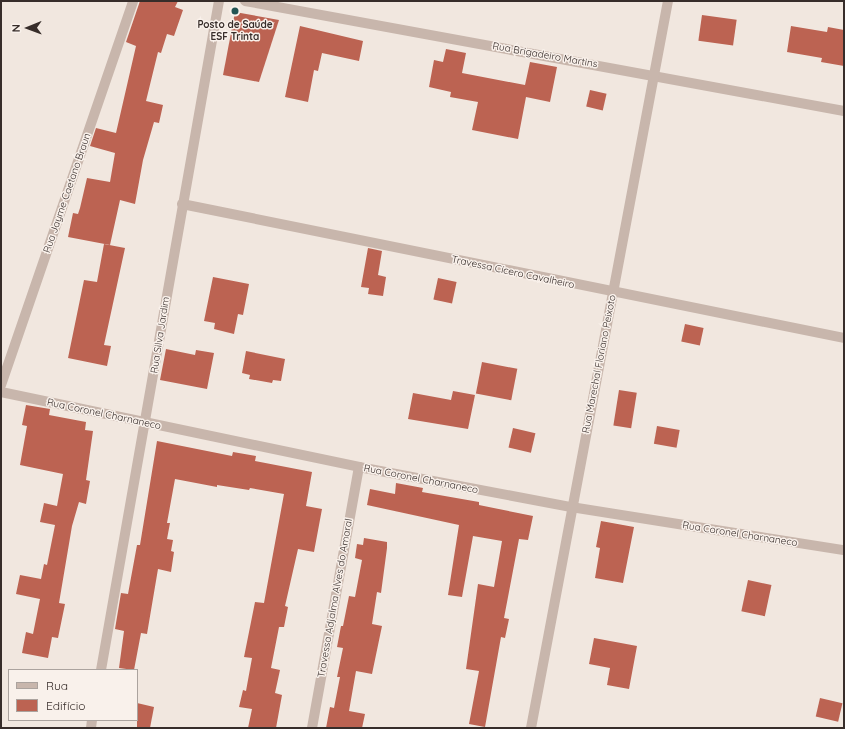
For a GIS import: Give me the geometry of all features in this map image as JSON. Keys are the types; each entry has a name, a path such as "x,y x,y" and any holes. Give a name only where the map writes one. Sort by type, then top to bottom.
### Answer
{"street":[{"name":"Rua Jayme Caetano Braun","path":"1,385 133,1"},
{"name":"Rua Silva Jardim","path":"101,669 219,1"},
{"name":"Rua Brigadeiro Martins","path":"245,1 655,75 844,111"},
{"name":"Rua Marechal Floriano Peixoto","path":"531,728 571,507 668,1"},
{"name":"Travessa Cícero Cavalheiro","path":"182,204 844,338"},
{"name":"Rua Coronel Charnaneco","path":"1,392 359,467 571,507 844,550"},
{"name":"Travessa Adjalma Alves do Amaral","path":"312,728 359,467"}],"building":[{"path":"140,1 178,1 175,7 183,10 174,36 167,34 161,53 158,52 146,101 163,105 159,123 154,122 143,160 135,204 120,200 110,245 68,237 73,213 78,214 87,178 110,182 115,153 90,146 96,128 116,133 136,46 126,42"},
{"path":"235,12 279,20 259,82 223,75"},
{"path":"702,15 737,20 733,46 698,41"},
{"path":"300,26 363,41 359,61 322,53 318,71 314,70 308,102 285,97"},
{"path":"791,26 827,32 828,27 844,30 844,66 821,62 822,58 787,52"},
{"path":"446,49 466,53 462,73 525,85 530,62 557,67 550,102 526,97 518,139 472,130 478,102 450,97 451,92 429,87 434,60 443,62"},
{"path":"590,90 607,94 603,110 586,107"},
{"path":"104,244 125,248 104,345 111,346 107,366 68,358 84,280 97,282"},
{"path":"368,248 382,251 378,275 386,277 383,296 368,294 369,288 361,287"},
{"path":"213,277 249,284 243,315 238,314 234,334 214,329 215,323 204,321"},
{"path":"438,278 457,282 452,303 433,300"},
{"path":"685,324 704,328 700,346 681,342"},
{"path":"166,349 195,355 196,350 214,353 207,389 160,380"},
{"path":"246,351 285,359 281,381 273,380 272,383 249,379 250,375 242,373"},
{"path":"482,362 517,369 511,400 476,393"},
{"path":"619,390 637,393 631,428 613,426"},
{"path":"453,391 475,395 468,429 408,419 413,393 451,400"},
{"path":"26,405 50,409 49,415 86,422 85,430 93,431 86,480 90,481 86,504 79,502 72,526 59,603 65,604 58,638 52,637 48,658 22,653 26,632 33,634 40,599 16,594 20,575 41,579 44,564 47,565 55,525 40,522 44,503 57,506 63,474 20,465 27,426 22,425"},
{"path":"657,426 680,430 677,448 654,444"},
{"path":"513,428 535,433 531,453 509,447"},
{"path":"157,441 232,456 233,452 256,456 255,461 312,472 306,506 322,509 314,552 298,549 285,606 288,607 284,627 279,627 271,668 280,670 275,693 282,695 276,728 248,728 252,709 239,707 243,690 246,691 252,658 244,657 255,602 264,603 284,494 250,488 249,490 217,485 217,487 175,479 167,523 170,523 167,539 173,540 171,551 174,552 171,572 158,569 147,634 141,633 134,669 119,668 124,631 115,629 121,593 128,594 137,545 140,545"},
{"path":"396,483 423,488 422,492 479,502 479,505 533,516 528,540 519,539 504,618 509,619 505,638 501,637 485,727 469,724 479,671 466,669 478,584 494,587 502,541 473,536 462,597 448,595 459,525 367,505 370,489 395,494"},
{"path":"601,521 634,527 623,583 595,578 600,548 596,547"},
{"path":"364,538 387,542 381,593 377,592 372,624 382,626 372,674 356,671 349,711 365,714 362,728 326,728 330,707 334,708 340,677 337,677 343,648 337,647 341,626 343,626 349,596 355,597 362,560 355,558 357,544 363,545"},
{"path":"748,580 771,585 765,616 741,611"},
{"path":"594,638 637,646 629,689 607,685 610,668 589,664"},
{"path":"820,698 842,703 838,722 816,717"},
{"path":"138,703 154,707 150,728 137,728"}],"place":[{"name":"Posto de Saúde ESF Trinta","path":"235,11"}]}
